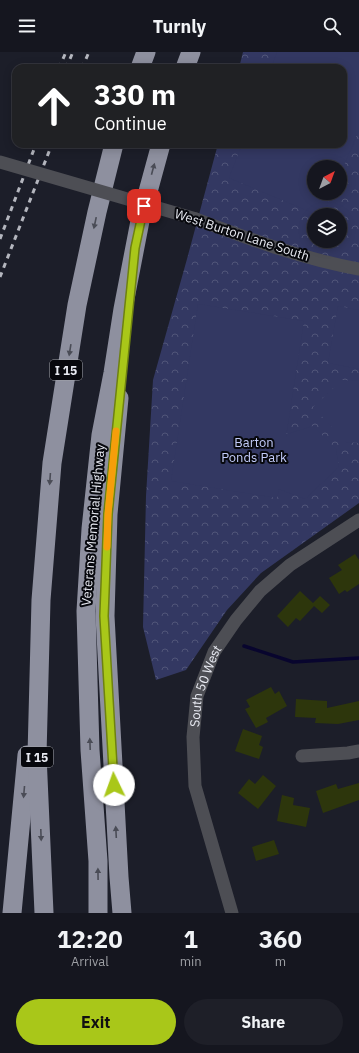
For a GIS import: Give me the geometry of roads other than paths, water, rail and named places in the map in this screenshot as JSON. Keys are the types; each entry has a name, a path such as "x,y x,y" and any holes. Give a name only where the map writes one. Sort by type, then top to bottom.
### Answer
{"highway":[{"path":"142,64 146,52"},
{"path":"187,64 191,52"},
{"name":"I 15","path":"44,913 37,755 41,600 52,463 77,306 99,204 113,148"},
{"name":"Veterans Memorial Highway","path":"98,913 98,861 90,750 86,611 91,529 101,435 135,248 142,214 160,148"},
{"path":"122,913 118,869 104,616 108,514 135,248"},
{"path":"12,913 41,600"}],"street":[{"name":"West Burton Lane South","path":"0,162 196,219 261,243 332,264 359,269"},
{"name":"South 50 West","path":"232,913 194,786 192,738 197,696 214,652 236,620 260,590 290,565 359,520"},
{"path":"302,756 359,751"}],"waterway":[{"path":"244,646 293,662 359,658"}],"railway":[{"path":"61,64 66,52"},
{"path":"68,64 73,52"},
{"path":"84,64 89,52"},
{"path":"0,239 34,148"},
{"path":"0,277 50,148"}],"park label":[{"name":"Barton Ponds Park","path":"254,450"}]}
